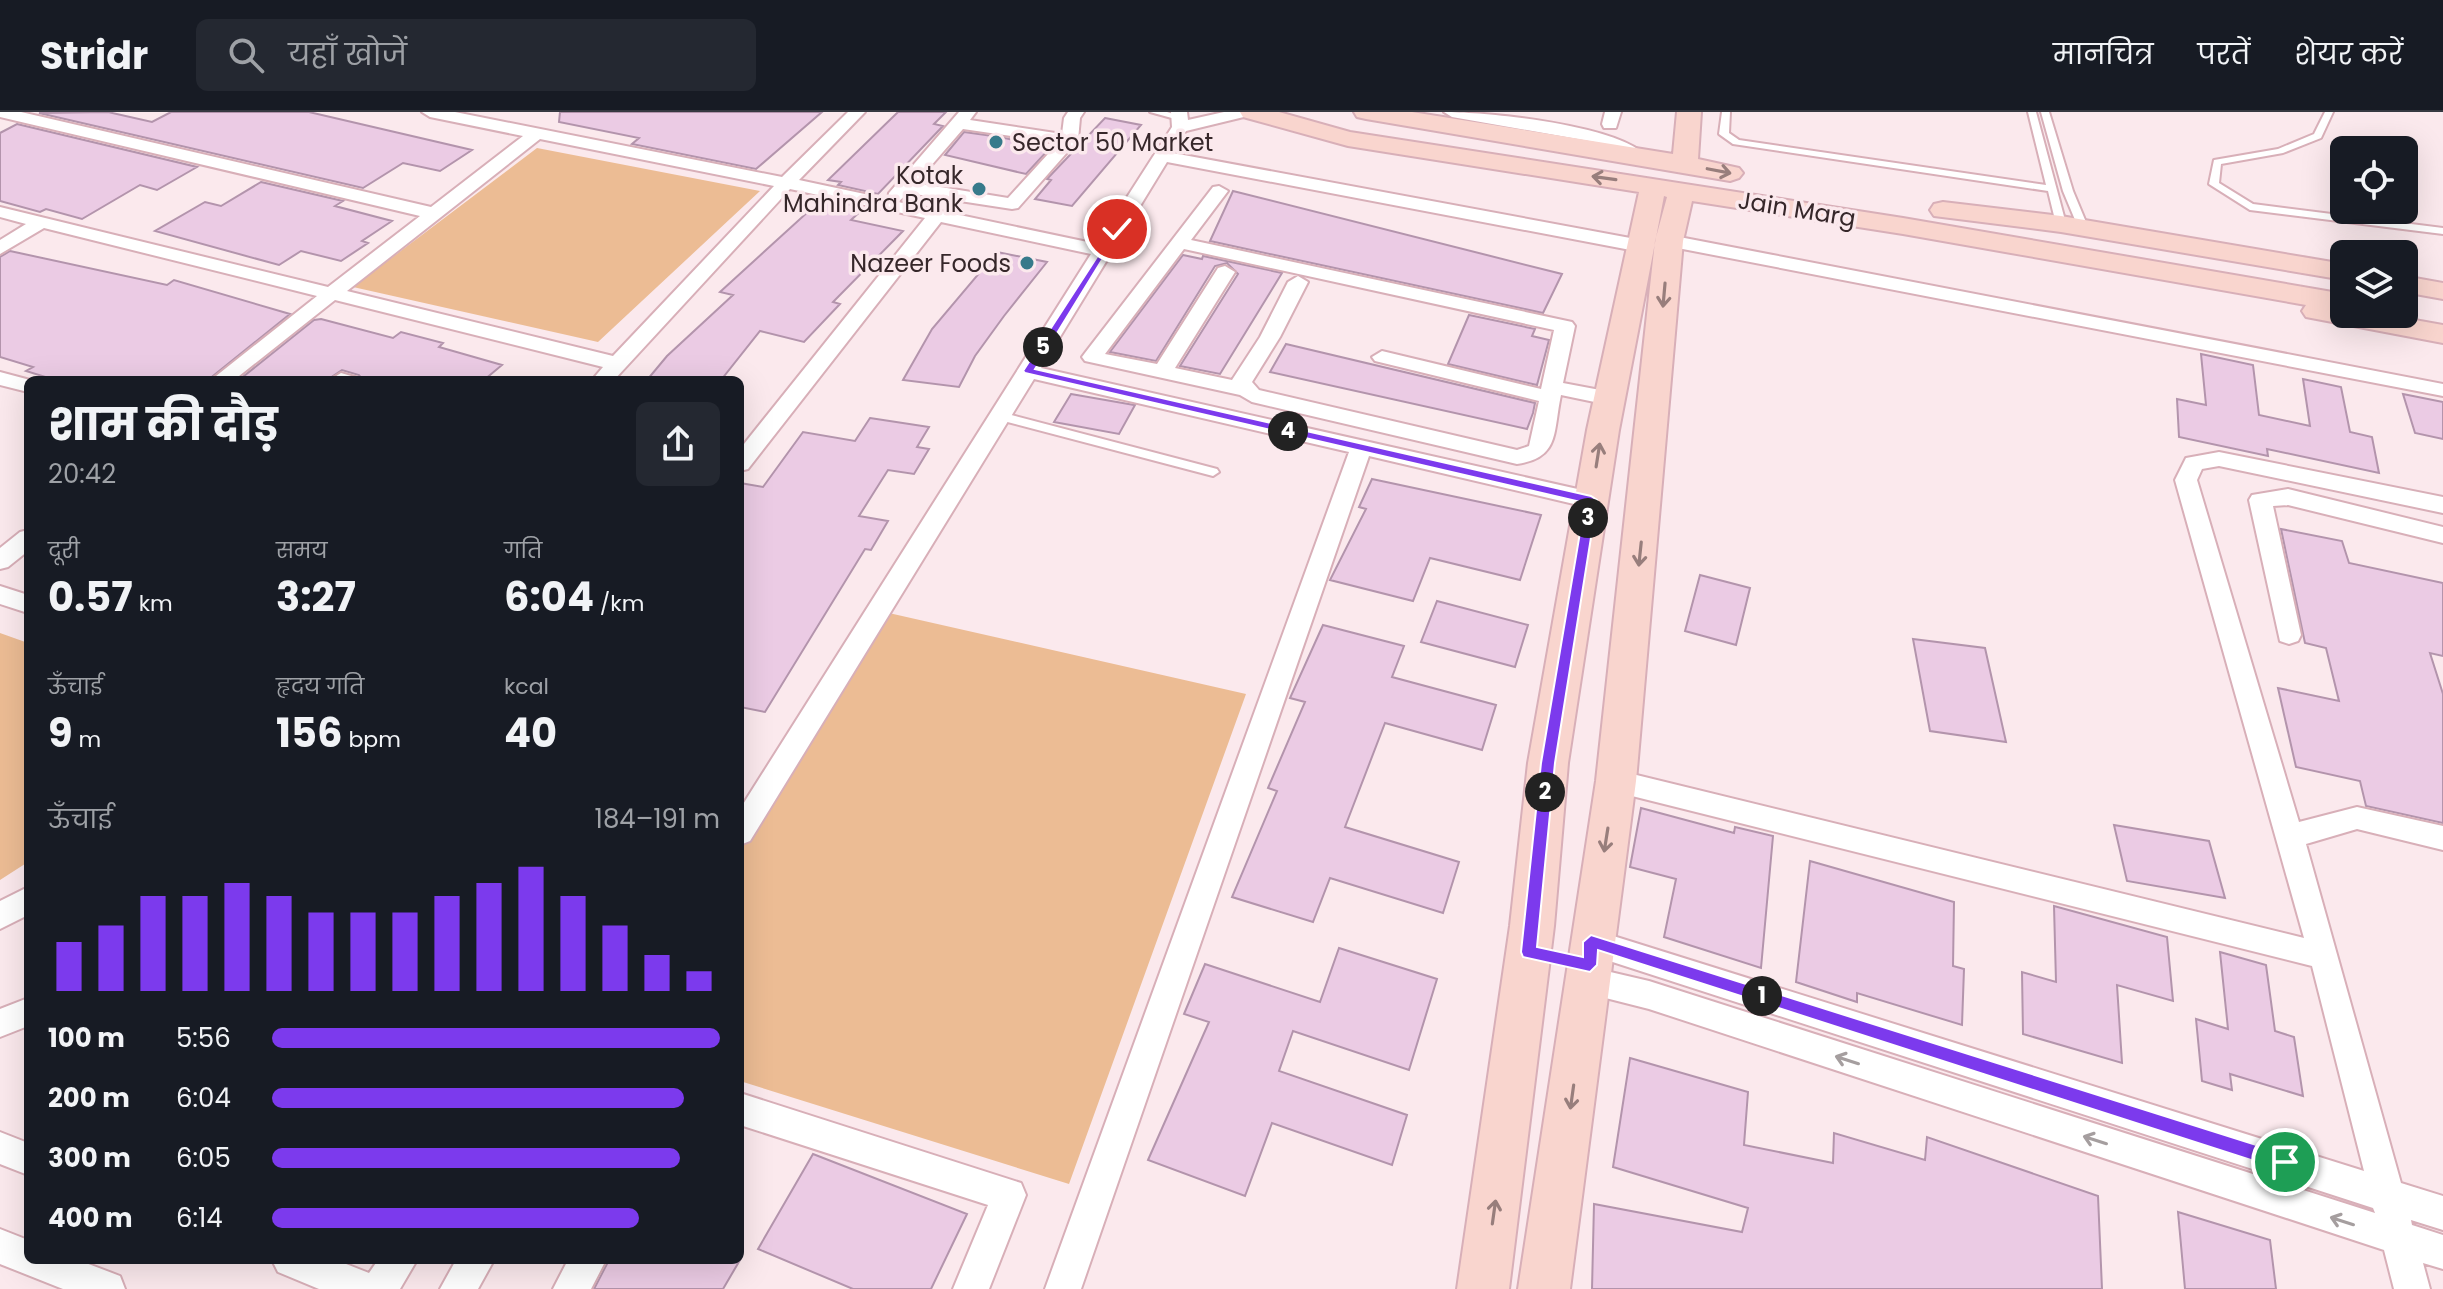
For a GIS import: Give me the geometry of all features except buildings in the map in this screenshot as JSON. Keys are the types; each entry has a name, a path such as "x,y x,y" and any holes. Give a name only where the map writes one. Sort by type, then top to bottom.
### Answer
{"street":[{"path":"0,112 432,213"},
{"path":"430,112 786,183 1103,251"},
{"path":"606,376 786,183 857,112"},
{"path":"906,187 1012,204 1070,140 1072,118 1076,112"},
{"path":"744,827 1162,156 1180,119 1246,112"},
{"name":"Jain Marg","path":"1252,112 1348,139 1663,171 1937,210 2330,283"},
{"path":"1452,112 1495,115 1611,140 1663,171"},
{"path":"1544,1289 1616,781 1666,112"},
{"path":"1663,171 1689,112"},
{"path":"1288,122 1380,131 1392,123 1373,113"},
{"name":"Jain Marg","path":"1373,113 1663,171 1903,226 2330,301"},
{"path":"886,204 906,187 964,118 1070,140"},
{"path":"226,376 537,133"},
{"path":"1162,156 2443,390"},
{"path":"1181,243 1565,326 1539,449 1531,455 1517,457 1252,395 1243,389 1092,357 1219,191"},
{"path":"1937,210 2072,226 2330,270"},
{"path":"0,212 618,364"},
{"path":"744,459 936,216"},
{"path":"0,248 42,222"},
{"path":"1903,226 2029,257 2443,334"},
{"path":"1483,1289 1529,952 1548,763 1591,500 1609,398 1655,244"},
{"path":"1162,373 1225,272"},
{"path":"1243,389 1241,383 1270,337 1298,282"},
{"path":"2418,287 2443,291"},
{"path":"2418,300 2443,304"},
{"path":"2418,317 2443,321"},
{"path":"1382,357 1550,392 1609,398"},
{"path":"1028,371 1591,500"},
{"path":"0,378 24,385"},
{"path":"1063,1289 1361,449"},
{"path":"2412,1289 2324,956 2186,480 2189,469 2206,459 2236,461 2443,505"},
{"path":"2289,635 2260,500 2288,497 2443,535"},
{"path":"0,561 24,541"},
{"path":"0,595 24,603"},
{"path":"1616,781 2324,956"},
{"path":"2289,837 2357,818 2443,838"},
{"path":"0,916 24,902"},
{"path":"1529,952 1590,963 2443,1213"},
{"path":"1590,963 1649,995 2443,1252"},
{"path":"744,1110 1009,1195 971,1289"},
{"path":"0,1148 24,1157"},
{"path":"0,1246 24,1256"},
{"path":"44,1264 107,1289"},
{"path":"300,1264 365,1289"},
{"path":"379,1289 396,1264"},
{"path":"458,1289 474,1264"},
{"path":"571,1289 586,1264"}],"lane":[{"path":"1154,112 1180,119"},
{"path":"1726,112 1724,134 1736,142 2051,189"},
{"path":"2032,112 2051,189 2072,226"},
{"path":"2045,112 2068,191 2072,226"},
{"path":"2329,112 2318,136 2280,151 2217,162 2214,184 2250,207 2443,231"},
{"path":"1000,416 1213,472"}],"shaded area":[{"path":"537,148 760,191 598,342 353,287"},
{"path":"880,611 1246,694 1069,1184 744,1082 744,828"},
{"path":"0,633 24,642 24,865 0,880"}],"place":[{"name":"Sector 50 Market","path":"996,142"},
{"name":"Kotak Mahindra Bank","path":"979,189"},
{"name":"Nazeer Foods","path":"1027,263"}],"route":[{"path":"1117,229 1028,371 1591,500 1548,763 1529,952 1590,965 1591,942 2285,1162"}]}
